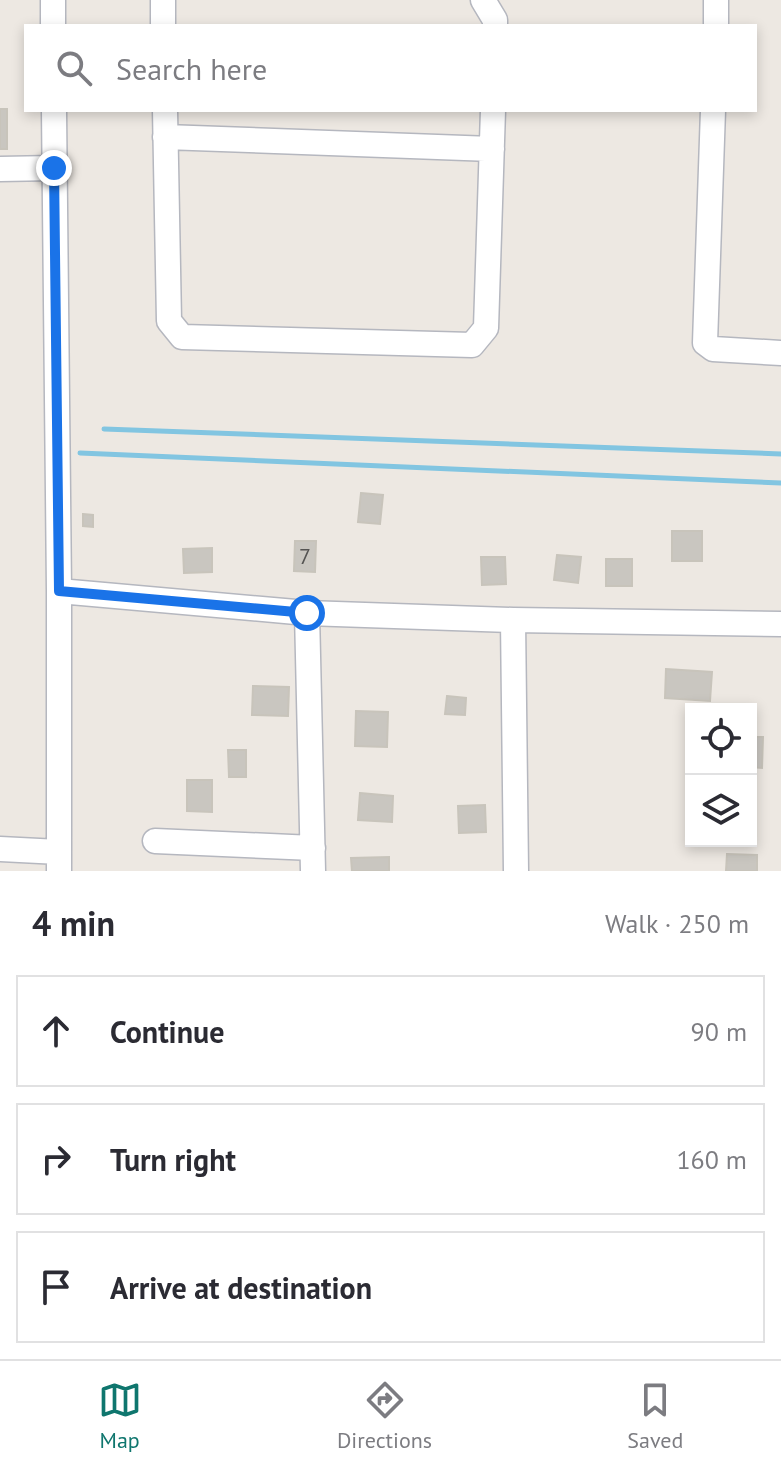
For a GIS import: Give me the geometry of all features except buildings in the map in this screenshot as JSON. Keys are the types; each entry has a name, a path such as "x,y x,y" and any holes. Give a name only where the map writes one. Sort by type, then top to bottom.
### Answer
{"street":[{"path":"53,0 53,24"},
{"path":"163,0 163,24"},
{"path":"483,0 495,24"},
{"path":"716,0 716,24"},
{"path":"0,849 59,862 54,112"},
{"path":"165,112 169,321 182,337 472,345 486,328 493,112"},
{"path":"713,112 705,343 713,349 781,353"},
{"path":"165,137 492,149"},
{"path":"0,169 54,168"},
{"path":"59,591 307,613 781,624"},
{"path":"155,841 313,859 307,613"},
{"path":"513,620 516,871"}],"waterway":[{"path":"104,429 781,454"},
{"path":"80,453 781,483"}],"route":[{"path":"54,168 59,591 307,613"}]}
